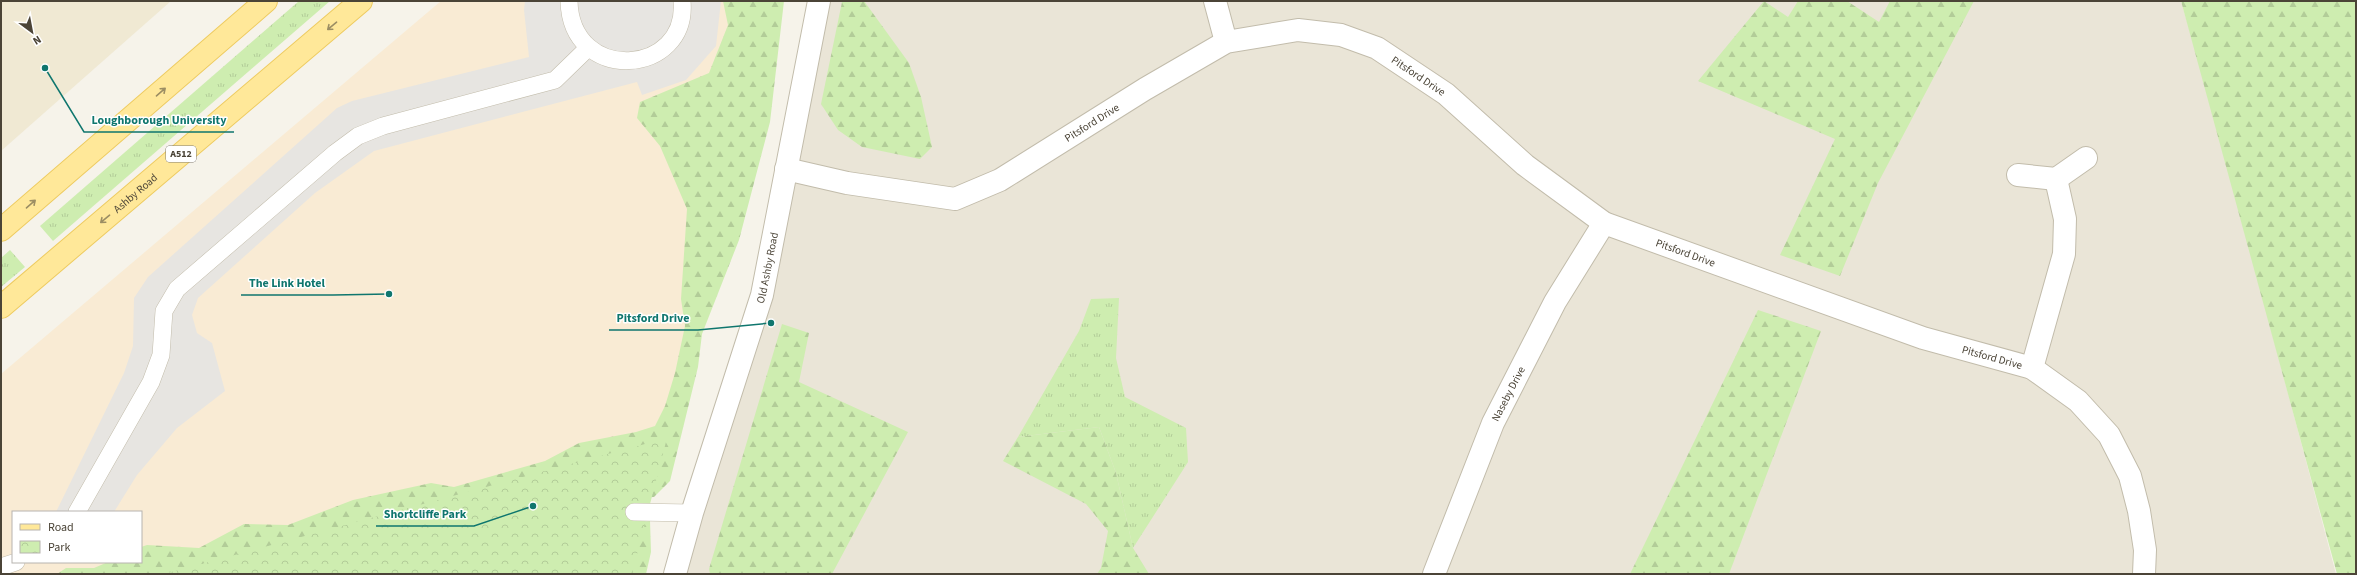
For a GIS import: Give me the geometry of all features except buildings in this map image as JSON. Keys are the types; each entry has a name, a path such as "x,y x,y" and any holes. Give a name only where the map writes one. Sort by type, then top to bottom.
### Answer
{"main road":[{"path":"1,230 266,1"},
{"name":"Ashby Road","path":"1,307 361,1"}],"street":[{"name":"Old Ashby Road","path":"675,574 692,513 762,295 819,1"},
{"path":"1215,1 1226,42"},
{"name":"Pitsford Drive","path":"786,169 847,183 955,199 1000,180 1145,89 1226,42 1298,30 1341,35 1376,48 1446,94 1526,166 1604,223 1923,338 2032,368 2078,401 2109,435 2130,476 2139,511 2145,550 2144,574"},
{"path":"2018,175 2056,178 2086,158"},
{"name":"Pitsford Drive","path":"2032,368 2064,254 2065,219 2056,178"},
{"name":"Naseby Drive","path":"1434,574 1493,423 1555,302 1604,223"}],"lane":[{"path":"570,1 572,25 579,37 588,48 599,56 619,61 639,61 650,56 670,41 681,19 682,1"},
{"path":"78,511 151,382 161,355 164,311 177,289 335,153 358,136 383,126 555,80 588,48"},
{"path":"634,512 692,513"},
{"path":"1,567 13,563"}],"shaded area":[{"path":"1,1 171,1 1,151"},
{"path":"441,1 771,1 667,438 164,574 1,574 1,374"},
{"path":"525,1 721,1 716,46 686,80 642,95 637,82 374,151 315,193 198,298 192,315 197,333 212,343 225,391 177,428 137,475 115,511 56,511 124,373 133,346 134,298 148,277 337,108 352,101 529,57 524,10"},
{"path":"824,1 2181,1 2215,118 2336,574 675,574 762,295"}],"green space":[{"path":"299,1 330,1 53,241 40,226"},
{"path":"723,1 784,1 770,122 739,240 702,334 698,367 670,481 654,497 619,500 344,574 57,574 66,568 94,568 106,563 142,563 142,547 147,545 199,548 244,524 288,525 353,500 431,483 454,487 545,461 579,443 636,432 655,426 665,406 675,373 685,326 681,299 687,209 660,146 637,118 640,102 709,73 728,25"},
{"path":"864,1 909,63 921,97 932,147 920,159 862,147 838,130 821,104 842,2"},
{"path":"1764,1 1788,17 1798,1 1847,1 1879,22 1890,1 1974,1 1878,183 1840,276 1780,255 1835,139 1698,81"},
{"path":"2181,1 2356,1 2356,574 2337,574"},
{"path":"10,250 25,267 1,287 1,258"},
{"path":"1119,298 1116,358 1125,397 1186,428 1188,462 1133,548 1116,473 1099,427 1018,437 1079,331 1091,299"},
{"path":"1758,310 1821,331 1729,574 1630,574"},
{"path":"782,324 809,333 799,382 908,432 832,574 710,574 709,569"},
{"path":"1099,427 1116,473 1133,548 1149,574 1097,574 1101,568 1108,531 1086,504 1003,461 1018,437"},
{"path":"667,438 632,574 164,574"},
{"path":"650,521 651,552 646,574 571,574 628,522"}],"place":[{"name":"Loughborough University","path":"45,68"},
{"name":"The Link Hotel","path":"389,294"},
{"name":"Pitsford Drive","path":"771,323"},
{"name":"Shortcliffe Park","path":"533,506"}]}
